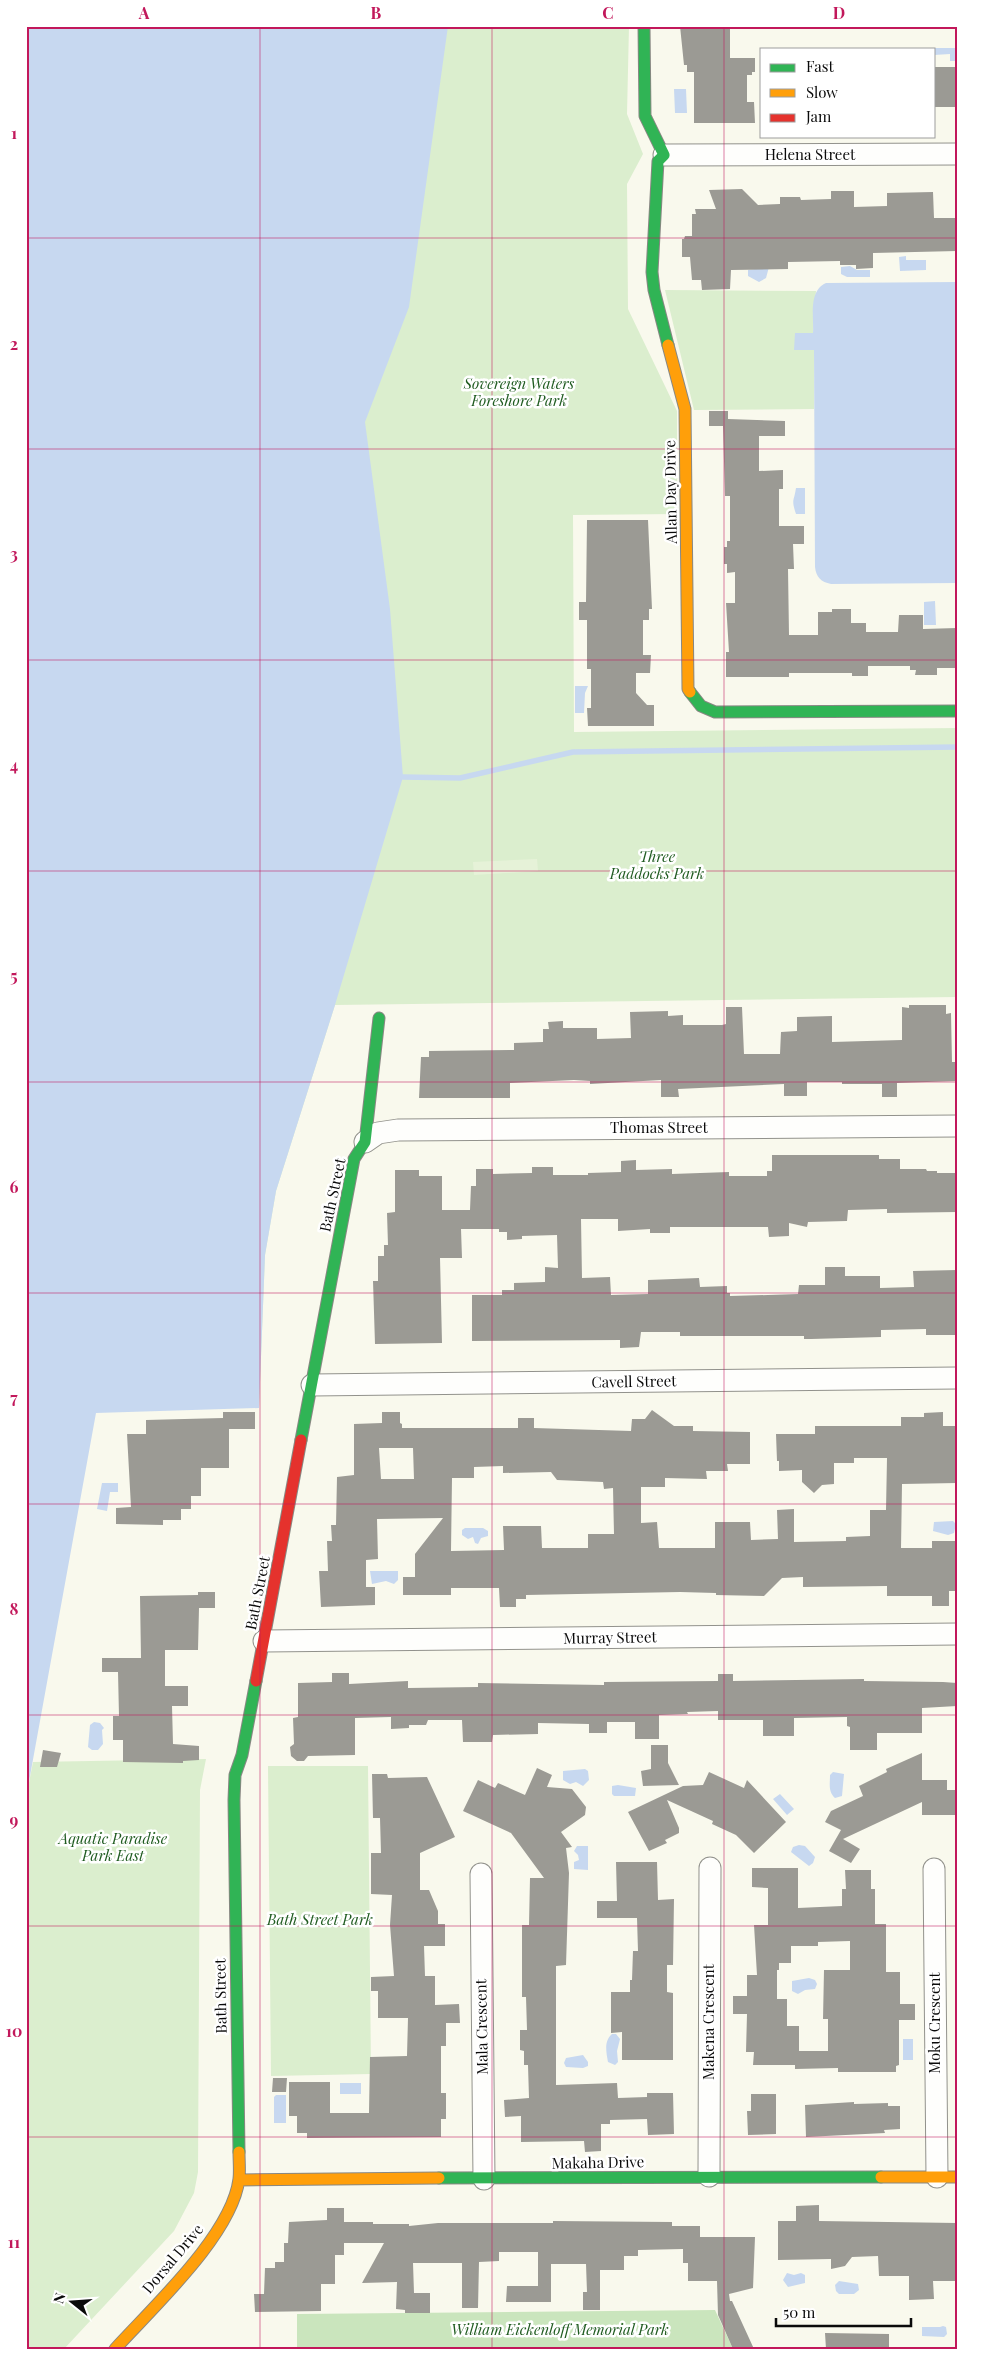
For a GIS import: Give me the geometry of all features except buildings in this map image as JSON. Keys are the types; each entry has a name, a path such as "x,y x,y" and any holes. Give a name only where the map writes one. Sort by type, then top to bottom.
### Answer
{"street":[{"path":"644,26 645,116 664,155"},
{"name":"Helena Street","path":"664,155 957,154"},
{"name":"Allan Day Drive","path":"664,155 658,162 652,272 662,327 685,410 688,689 701,706 715,712 957,711"},
{"name":"Bath Street","path":"239,2180 235,1775 242,1754 264,1642 354,1159 364,1142 379,1018"},
{"name":"Thomas Street","path":"364,1142 378,1133 398,1130 957,1126"},
{"name":"Cavell Street","path":"312,1385 957,1378"},
{"name":"Murray Street","path":"264,1642 957,1634"},
{"name":"Makena Crescent","path":"709,2176 710,1868"},
{"name":"Moku Crescent","path":"934,1869 947,2177"},
{"name":"Mala Crescent","path":"480,1874 484,2179"},
{"name":"Makaha Drive","path":"239,2180 709,2176 947,2177"},
{"name":"Dorsal Drive","path":"115,2349 201,2254 226,2218 239,2180"}],"green space":[{"path":"166,26 629,26 627,114 643,154 627,184 628,309 677,411 677,514 573,515 574,732 957,728 957,997 335,1005 276,1191 265,1255 259,1408"},
{"path":"665,290 816,291 813,333 794,350 814,350 814,409 694,410"},
{"path":"537,859 538,871 474,875 473,862"},
{"name":"Aquatic Paradise Park East","path":"206,1759 200,1790 198,2172 194,2193 174,2231 64,2349 26,2349 26,1798 33,1762"},
{"name":"Bath Street Park","path":"268,1766 368,1766 371,2074 271,2076"},
{"name":"William Eickenloff Memorial Park","path":"715,2310 733,2349 705,2349 703,2347 701,2349 297,2349 297,2314"}],"water":[{"path":"26,26 448,26 409,307 365,422 390,609 403,777 335,1005 276,1191 265,1255 259,1408 96,1413 26,1798"},
{"path":"936,48 957,48 957,61 950,61 950,54 936,55"},
{"path":"674,89 686,89 687,113 675,113"},
{"path":"906,256 906,260 926,260 926,270 900,271 899,257"},
{"path":"850,266 857,270 870,270 870,277 847,277 841,274 841,267"},
{"path":"769,267 766,278 759,282 748,276 748,270"},
{"path":"957,282 957,583 831,584 824,582 818,576 815,567 814,350 794,350 795,333 813,333 814,298 820,287 826,283"},
{"path":"796,488 805,488 805,514 796,514 793,503"},
{"path":"935,601 936,625 924,625 924,602"},
{"path":"575,686 588,686 585,693 584,713 575,713"},
{"path":"102,1483 118,1483 118,1492 110,1492 107,1511 97,1509"},
{"path":"953,1521 956,1524 954,1533 948,1535 933,1531 934,1522"},
{"path":"465,1528 483,1528 488,1531 488,1536 481,1538 478,1544 475,1543 473,1537 468,1539 462,1535 462,1530"},
{"path":"370,1571 398,1571 398,1580 394,1584 386,1581 372,1584"},
{"path":"94,1722 100,1723 104,1728 102,1730 103,1744 98,1750 92,1750 88,1747 90,1725"},
{"path":"585,1769 588,1771 589,1780 583,1786 576,1782 570,1784 563,1780 563,1771"},
{"path":"833,1772 844,1774 842,1796 835,1798 830,1788 830,1775"},
{"path":"612,1786 636,1788 635,1796 614,1796 612,1794"},
{"path":"780,1794 794,1809 787,1815 773,1799"},
{"path":"577,1846 588,1846 588,1870 574,1869 574,1862 579,1860 578,1855 574,1851"},
{"path":"805,1846 815,1857 813,1863 809,1866 791,1852 793,1847"},
{"path":"809,1978 815,1980 817,1984 815,1989 805,1990 798,1994 792,1991 792,1981"},
{"path":"612,2034 616,2034 620,2039 617,2051 618,2062 615,2065 608,2062 606,2050 609,2037"},
{"path":"903,2039 913,2039 913,2060 903,2060"},
{"path":"583,2055 588,2062 588,2066 583,2068 566,2067 564,2063 566,2058"},
{"path":"340,2083 361,2083 361,2094 340,2094"},
{"path":"276,2095 286,2095 286,2123 274,2123 274,2097"},
{"path":"787,2273 794,2275 801,2273 805,2275 805,2283 788,2287 783,2280"},
{"path":"839,2281 858,2284 859,2290 854,2294 839,2294 836,2291 835,2285"},
{"path":"922,2327 946,2327 947,2334 944,2337 922,2336"}],"waterway":[{"path":"403,777 460,778 573,752 957,747"}],"traffic: fast":[{"path":"644,26 645,116 664,155 658,161 652,272 654,290 668,345"},
{"path":"690,692 701,706 715,712 957,711"},
{"path":"301,1440 354,1159 365,1142 379,1018"},
{"path":"239,2152 234,1800 235,1775 242,1755 256,1681"},
{"path":"439,2178 881,2177"}],"traffic: slow":[{"path":"668,345 685,409 688,689 690,692"},
{"path":"115,2349 188,2270 222,2223 233,2201 239,2179 239,2152"},
{"path":"881,2177 957,2177"},
{"path":"239,2180 439,2178"}],"traffic: jam":[{"path":"256,1681 301,1440"}],"park label":[{"name":"Sovereign Waters Foreshore Park","path":"519,392"},
{"name":"Three Paddocks Park","path":"657,866"}]}
